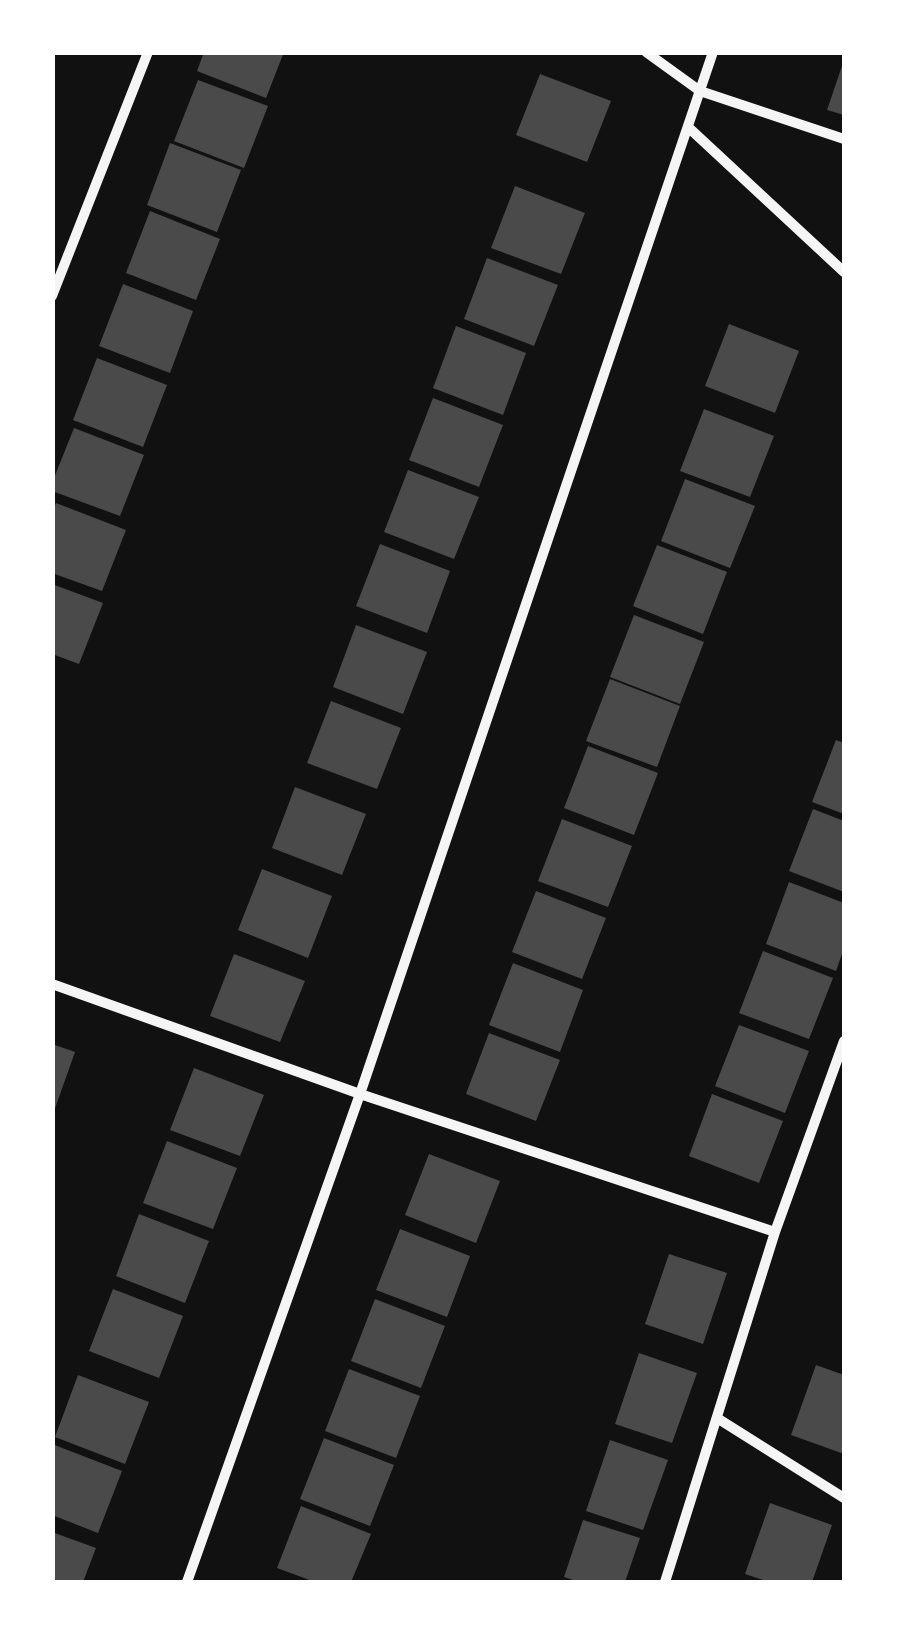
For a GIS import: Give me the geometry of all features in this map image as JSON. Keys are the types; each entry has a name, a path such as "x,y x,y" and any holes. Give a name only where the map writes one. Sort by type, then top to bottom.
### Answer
{"street":[{"path":"52,296 148,52"},
{"path":"646,52 700,91 844,139"},
{"path":"187,1582 360,1094 713,52"},
{"path":"688,126 844,272"},
{"path":"52,984 360,1094 776,1232"},
{"path":"665,1582 776,1232 844,1041"},
{"path":"716,1418 844,1498"}],"building":[{"path":"204,52 284,52 266,98 197,71"},
{"path":"844,60 844,115 827,110"},
{"path":"540,74 611,101 587,162 516,135"},
{"path":"198,80 268,106 244,168 174,141"},
{"path":"170,143 241,170 217,232 147,205"},
{"path":"515,186 585,213 561,274 491,248"},
{"path":"150,211 220,239 196,300 126,273"},
{"path":"487,258 558,285 534,346 464,319"},
{"path":"123,284 193,311 170,373 99,346"},
{"path":"729,324 799,351 775,413 705,386"},
{"path":"456,326 526,353 503,415 433,388"},
{"path":"97,358 167,385 143,447 73,420"},
{"path":"433,398 503,425 479,487 409,460"},
{"path":"704,409 774,436 750,497 680,471"},
{"path":"74,428 144,455 120,516 52,491"},
{"path":"408,470 479,497 454,559 384,532"},
{"path":"685,479 755,506 730,568 661,541"},
{"path":"56,503 126,530 102,591 52,573 52,512"},
{"path":"380,544 450,571 427,633 356,606"},
{"path":"657,545 727,572 703,634 633,606"},
{"path":"52,584 103,603 79,664 52,654"},
{"path":"634,615 704,642 680,704 610,677"},
{"path":"356,625 427,652 403,714 333,687"},
{"path":"610,679 680,706 657,767 586,741"},
{"path":"331,701 401,728 377,789 307,763"},
{"path":"836,740 844,743 844,814 812,802"},
{"path":"588,746 658,773 634,835 564,808"},
{"path":"295,787 366,814 342,875 272,848"},
{"path":"813,809 844,821 844,892 789,871"},
{"path":"562,819 632,846 608,907 538,881"},
{"path":"262,869 332,896 308,958 238,930"},
{"path":"789,882 844,903 844,948 836,971 766,944"},
{"path":"536,891 606,918 582,979 512,952"},
{"path":"763,951 833,978 809,1039 739,1013"},
{"path":"234,954 305,981 280,1042 210,1016"},
{"path":"513,963 583,990 560,1052 489,1025"},
{"path":"739,1025 809,1051 785,1113 715,1086"},
{"path":"489,1033 560,1060 536,1121 466,1094"},
{"path":"52,1044 75,1052 53,1114 52,1114"},
{"path":"194,1068 264,1095 240,1156 170,1130"},
{"path":"712,1094 783,1121 759,1183 689,1156"},
{"path":"167,1141 237,1168 213,1229 143,1203"},
{"path":"429,1154 500,1181 476,1243 405,1215"},
{"path":"139,1214 209,1241 185,1303 116,1276"},
{"path":"400,1229 470,1256 447,1317 376,1290"},
{"path":"669,1254 727,1273 703,1344 645,1324"},
{"path":"113,1289 183,1316 159,1378 89,1351"},
{"path":"375,1299 445,1326 421,1388 351,1361"},
{"path":"639,1353 697,1373 672,1443 615,1424"},
{"path":"816,1365 844,1375 844,1454 791,1435"},
{"path":"349,1369 420,1396 396,1458 325,1431"},
{"path":"78,1375 149,1402 125,1464 55,1437"},
{"path":"324,1438 394,1465 370,1526 300,1499"},
{"path":"610,1440 668,1460 643,1530 586,1511"},
{"path":"52,1444 122,1471 98,1533 52,1515"},
{"path":"770,1503 832,1525 812,1582 769,1582 745,1574"},
{"path":"301,1506 371,1534 351,1582 315,1582 277,1568"},
{"path":"583,1520 640,1538 625,1582 579,1582 564,1577"},
{"path":"52,1532 96,1548 83,1582 52,1582"}]}
